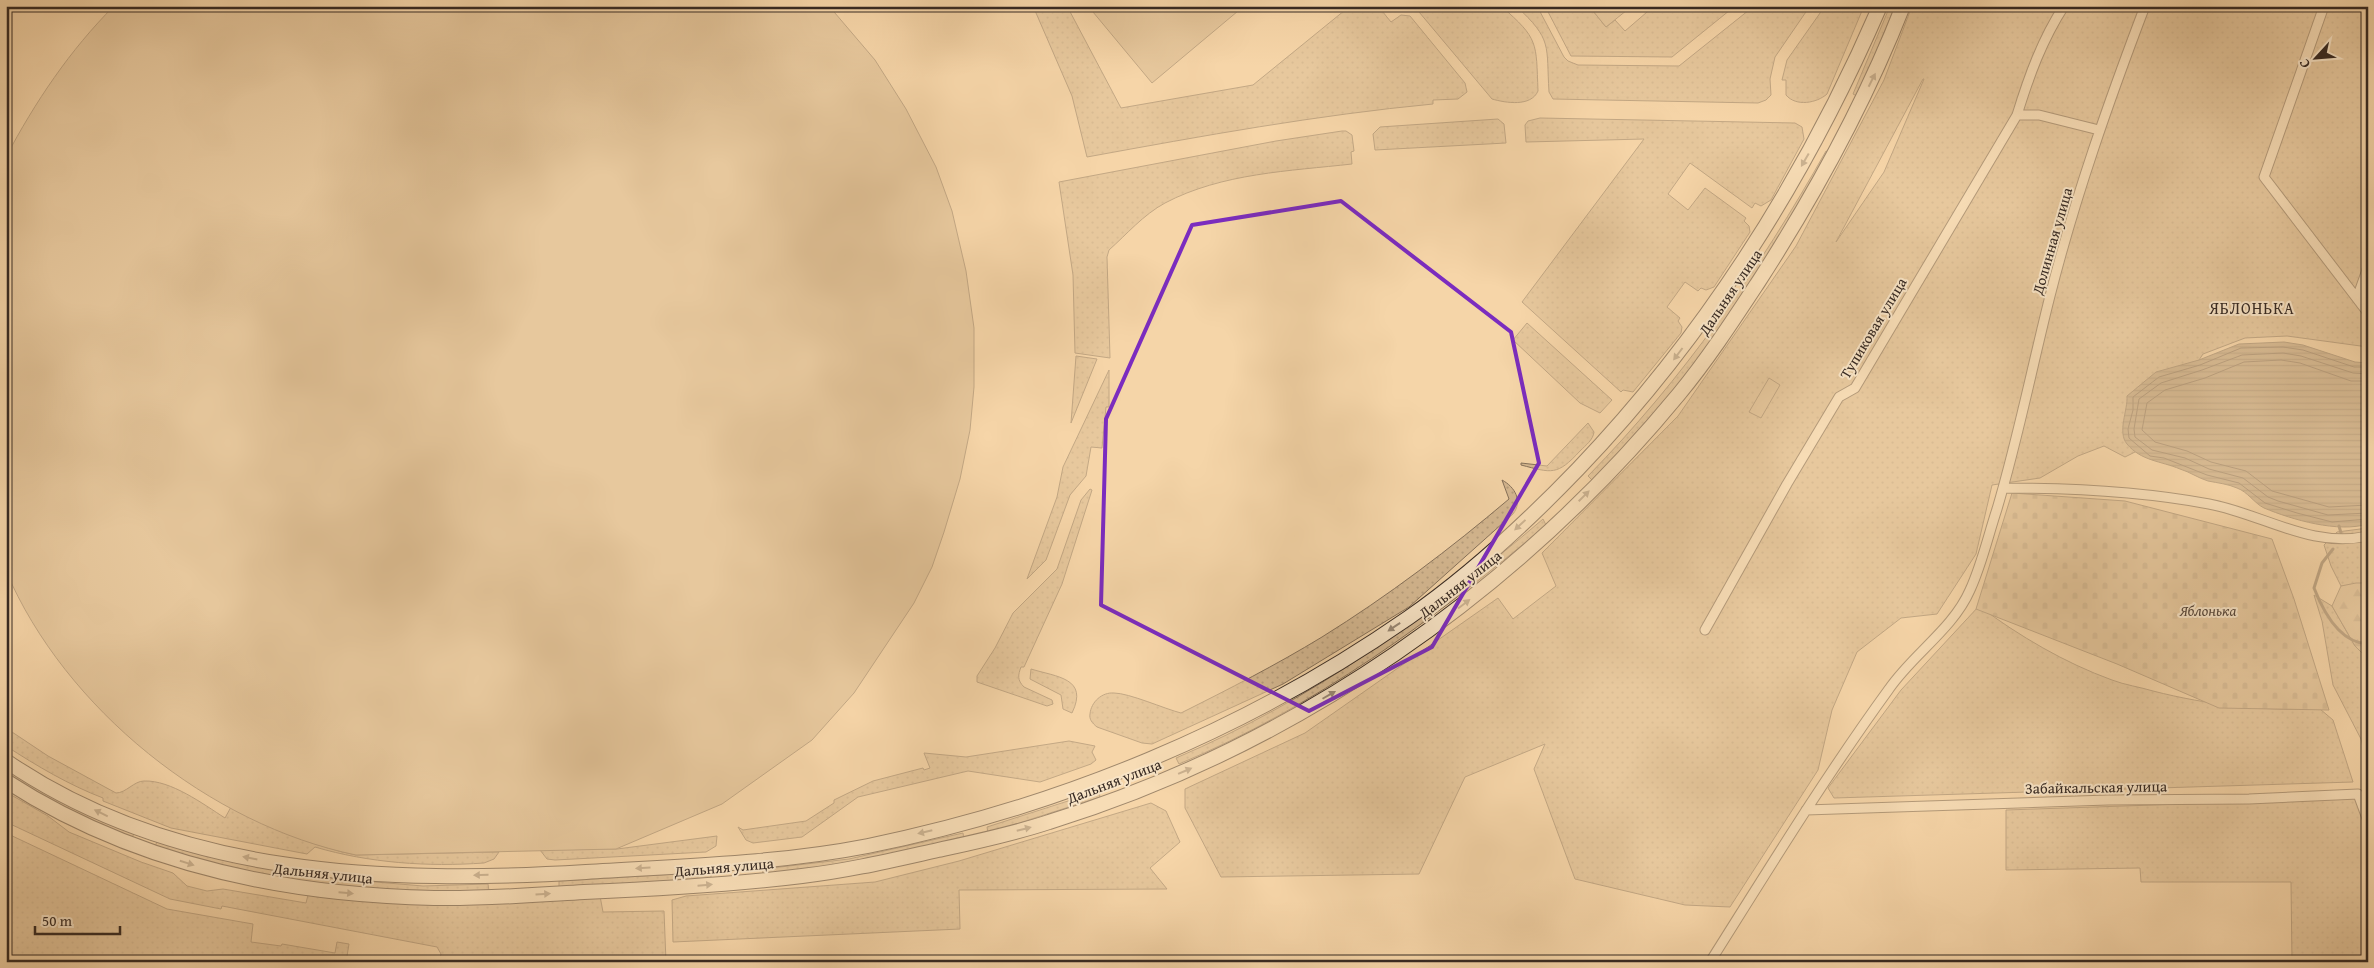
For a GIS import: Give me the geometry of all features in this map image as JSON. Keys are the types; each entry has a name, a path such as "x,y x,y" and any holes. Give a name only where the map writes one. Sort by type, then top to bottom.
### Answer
{"main road":[{"name":"Дальняя улица","path":"6,761 65,795 112,818 168,839 289,865 353,874 417,876 519,874 734,862 864,846 973,821 1130,768 1200,737 1291,691 1367,645 1411,616 1458,580 1547,500 1607,438 1665,371 1712,309 1746,259 1829,118 1880,6"},
{"name":"Дальняя улица","path":"6,781 71,818 141,847 205,869 260,882 314,891 438,898 519,896 735,883 814,874 894,860 1044,824 1140,790 1212,759 1332,694 1463,605 1516,562 1564,517 1631,449 1688,382 1741,308 1787,237 1850,124 1880,65 1903,6"},
{"path":"1829,118 1850,124"},
{"path":"1547,500 1564,517"},
{"path":"1130,768 1140,790"},
{"path":"973,821 977,841"},
{"path":"141,847 146,831"},
{"path":"734,862 735,883"},
{"path":"519,874 519,896"}],"street":[{"name":"Тупиковая улица","path":"1705,630 1787,484 1840,397 1855,388 2017,115 2032,66 2053,23 2064,6"},
{"name":"Долинная улица","path":"1710,962 1806,810 1892,685 1961,608 1970,589 2004,488 2050,295 2099,130 2145,6"},
{"path":"2324,6 2264,177 2368,313"},
{"path":"2017,115 2039,114 2099,130"},
{"path":"2357,298 2368,267"},
{"path":"2004,488 2064,488 2117,491 2212,504 2296,533 2335,540 2368,536"},
{"name":"Забайкальская улица","path":"1806,810 2108,800 2249,799 2358,794 2368,820"}],"highlighted area":[{"path":"1341,201 1511,332 1539,463 1432,647 1309,711 1101,605 1106,419 1192,225"}],"green space":[{"path":"114,6 829,6 875,60 906,109 936,167 952,211 966,271 974,328 974,387 970,430 960,479 932,567 914,603 854,693 812,740 722,804 616,849 356,855 301,840 248,817 197,788 148,754 104,714 65,669 32,622 6,571 6,157 54,77 83,40"},
{"path":"1033,6 1067,6 1121,108 1253,85 1350,6 1378,6 1391,22 1401,15 1410,16 1465,83 1467,92 1458,99 1433,100 1433,104 1303,120 1087,157 1072,96"},
{"path":"1088,6 1244,6 1152,83"},
{"path":"1414,6 1501,6 1523,26 1533,42 1537,62 1538,91 1535,96 1524,102 1504,102 1492,99"},
{"path":"1516,6 1537,6 1564,57 1578,65 1679,66 1754,6 1810,6 1775,57 1770,79 1771,95 1766,100 1758,103 1553,99 1549,92 1547,53 1542,36"},
{"path":"1545,6 1589,6 1606,27 1615,20 1625,31 1654,6 1735,6 1672,57 1571,56"},
{"path":"1589,6 1632,6 1606,27"},
{"path":"1825,6 1864,6 1827,94 1818,100 1795,101 1786,95 1786,80 1782,80 1787,60"},
{"path":"1890,6 1895,6 1857,96 1853,94"},
{"path":"1912,6 2368,6 2368,347 2287,336 2245,338 2203,354 2189,375 2185,427 2125,457 2104,446 2078,456 2040,478 1992,485 1976,554 1937,614 1901,618 1857,652 1832,710 1818,770 1730,907 1685,905 1575,879 1534,769 1545,744 1465,777 1419,874 1221,877 1185,808 1185,789 1305,733 1498,598 1513,619 1556,586 1542,553 1678,416 1796,246 1884,80","holes":["1924,79 1884,172 1836,242"]},
{"path":"1540,118 1795,123 1802,127 1804,139 1771,200 1761,206 1755,203 1752,208 1690,163 1668,194 1688,210 1705,188 1746,218 1744,221 1749,226 1750,232 1714,287 1706,290 1701,288 1698,291 1685,282 1667,307 1680,318 1678,321 1682,327 1681,333 1633,392 1623,390 1621,392 1522,302 1644,139 1526,142 1525,125 1528,121"},
{"path":"1498,119 1504,124 1506,143 1375,150 1373,134 1380,127"},
{"path":"1342,131 1352,135 1354,151 1351,152 1352,164 1257,175 1210,185 1165,203 1142,219 1109,250 1107,257 1110,358 1075,353 1073,275 1059,182 1276,141"},
{"path":"1826,151 1830,153 1817,179 1721,327 1685,377 1593,481 1588,476 1656,401 1718,322 1774,238"},
{"path":"1527,323 1612,400 1600,413 1580,403 1513,340"},
{"path":"1076,356 1097,359 1071,423"},
{"path":"1109,370 1109,407 1106,407 1102,448 1091,447 1086,476 1070,495 1046,560 1027,579 1057,497 1063,467"},
{"path":"1769,378 1780,385 1761,418 1749,412"},
{"path":"1588,423 1594,432 1592,438 1572,459 1559,469 1547,471 1521,465 1521,463 1547,466"},
{"path":"1502,480 1511,486 1516,495 1517,504 1513,514 1409,607 1283,684 1152,744 1142,743 1097,727 1091,721 1092,706 1101,696 1110,693 1129,696 1181,713 1305,647 1395,589 1509,499"},
{"path":"1090,489 1092,490 1062,584 1024,667 1021,667 1019,675 1019,680 1024,687 1052,700 1053,704 1047,706 977,682 977,676 995,648 1013,613 1057,569 1081,500"},
{"name":"Яблонька","path":"2012,493 2125,501 2272,539 2294,599 2329,710 2219,708 2117,664 1976,609"},
{"path":"1543,519 1546,525 1504,560 1372,659 1278,716 1179,764 1176,758 1275,710 1368,653 1458,589"},
{"path":"2368,528 2368,583 2341,586 2331,566 2324,545 2337,532"},
{"path":"2368,583 2368,659 2355,646 2332,606 2341,586"},
{"path":"2314,595 2332,606 2355,646 2368,659 2368,768 2361,739 2333,685 2322,621"},
{"path":"1979,606 2043,648 2117,682 2174,696 2236,706 2320,709 2333,720 2353,782 1834,798 1828,788 1901,690"},
{"path":"1031,669 1060,677 1073,686 1076,692 1076,701 1072,713 1063,709 1061,695 1030,679"},
{"path":"6,728 48,756 116,793 144,781 165,784 197,800 225,818 231,807 261,822 324,847 356,855 499,852 494,859 484,863 420,864 356,857 315,847 307,854 171,828 103,801 103,798 29,761 6,746"},
{"path":"1069,741 1095,746 1092,752 1096,760 1091,764 1040,782 968,771 858,797 802,837 753,843 746,840 738,827 743,830 806,821 834,803 834,800 873,781 923,768 924,770 930,768 924,753 966,757"},
{"path":"6,767 135,831 132,838 66,811 6,773"},
{"path":"1099,791 1100,797 988,833 987,827"},
{"path":"6,792 48,816 69,832 141,862 173,873 187,886 207,891 223,889 306,903 308,895 381,901 491,900 600,896 603,912 664,911 666,962 439,962 441,954 437,947 222,906 221,909 170,899 6,822"},
{"path":"2360,798 2368,832 2368,962 2292,962 2291,882 2141,882 2140,868 2006,870 2006,810"},
{"path":"1151,803 1166,811 1180,842 1150,868 1167,889 959,890 960,929 673,942 672,900 686,896 875,882 959,861"},
{"path":"6,833 167,909 253,924 251,942 281,946 282,944 335,953 337,942 349,944 346,962 6,962"},
{"path":"963,833 964,840 841,866 762,876 763,869 849,859"},
{"path":"717,836 716,846 706,852 555,860 547,859 540,850 617,849"},
{"path":"158,840 241,863 328,878 423,886 488,884 489,891 392,889 296,881 242,871 155,846"},
{"path":"711,872 711,881 559,888 559,881"}],"water":[{"path":"2284,342 2303,345 2355,362 2368,363 2368,524 2343,527 2330,526 2302,521 2276,513 2260,506 2237,488 2208,481 2184,470 2145,457 2133,450 2124,439 2123,427 2127,396 2156,372 2199,360 2239,344"}],"waterway":[{"path":"2339,526 2341,533"},
{"path":"2333,549 2322,563 2314,588 2328,616 2341,632 2349,638 2368,644"}],"district":[{"name":"ЯБЛОНЬКА","path":"2252,308"}]}
